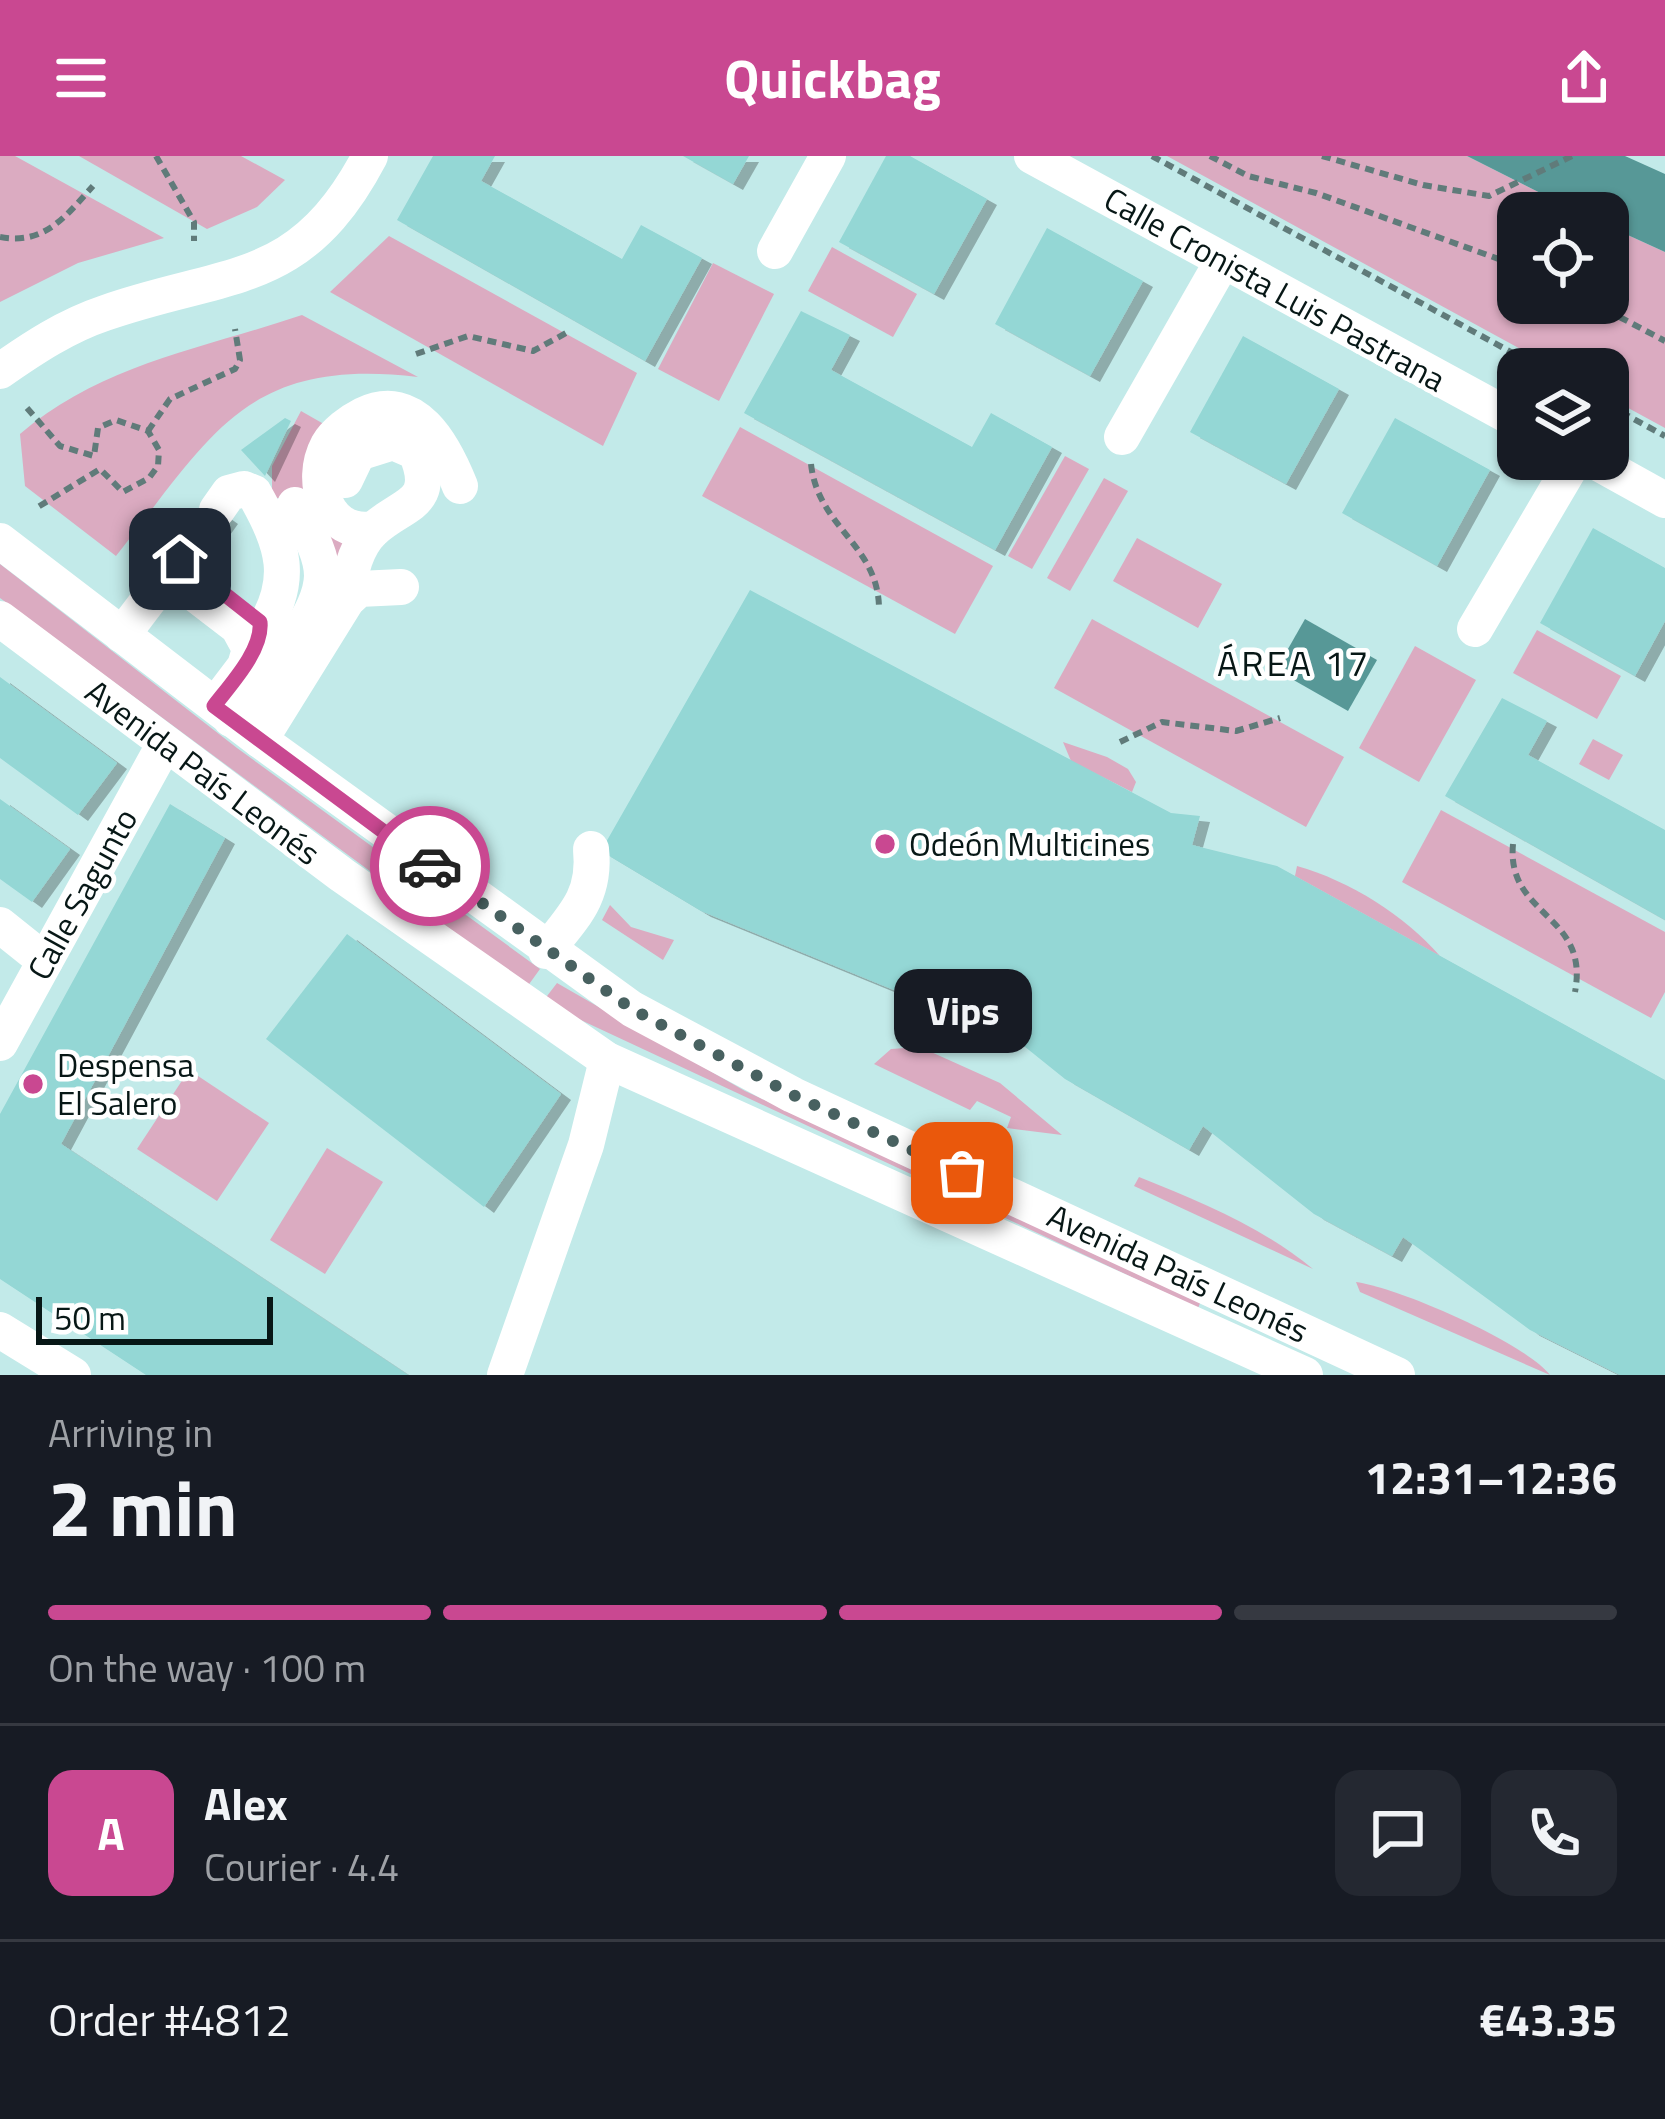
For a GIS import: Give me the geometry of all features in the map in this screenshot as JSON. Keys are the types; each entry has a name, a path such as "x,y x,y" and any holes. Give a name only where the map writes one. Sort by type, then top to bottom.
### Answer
{"street":[{"path":"0,371 81,322 229,281 287,256 351,192 370,156"},
{"path":"775,251 828,156"},
{"name":"Calle Cronista Luis Pastrana","path":"1032,156 1497,410"},
{"path":"1122,437 1222,262"},
{"path":"374,529 346,528 335,519 320,484 328,446 352,421 375,409 401,410 427,424 446,449 460,486"},
{"path":"345,480 350,462 368,446 393,442 416,452 422,492 414,504 374,529 363,542 347,600"},
{"path":"1475,629 1563,480"},
{"path":"1629,480 1665,500"},
{"path":"217,510 229,493 244,489 254,493 281,556 285,578 278,606 245,666 235,722"},
{"path":"235,722 287,649 320,589 320,562 295,506"},
{"name":"Avenida País Leonés","path":"0,541 235,722 545,951 632,1009 793,1095 1396,1375"},
{"path":"122,635 178,562 255,641"},
{"path":"235,722 359,590 401,587"},
{"name":"Avenida País Leonés","path":"0,619 164,745 607,1060 1305,1375"},
{"name":"Calle Sagunto","path":"0,1042 164,745"},
{"path":"545,951 575,915 594,879 591,849"},
{"path":"0,925 45,961"},
{"path":"505,1375 586,1145 607,1060"},
{"path":"0,1330 73,1375"}],"path":[{"path":"156,156 194,222 194,241"},
{"path":"1152,156 1504,348"},
{"path":"1210,156 1247,176 1316,193 1497,258"},
{"path":"1322,156 1423,185 1489,196 1572,156"},
{"path":"0,237 22,241 52,231 93,186"},
{"path":"1629,322 1665,340"},
{"path":"148,431 170,399 235,369 240,360 236,329"},
{"path":"416,354 468,336 533,351 568,332"},
{"path":"27,408 60,446 94,456"},
{"path":"1629,416 1665,436"},
{"path":"116,420 148,431 159,450 158,466 149,478 123,492 94,456 98,428 116,420"},
{"path":"811,464 821,506 874,572 879,609"},
{"path":"38,507 100,469"},
{"path":"1120,742 1162,722 1236,731 1280,718"},
{"path":"1513,844 1510,871 1518,889 1552,918 1575,957 1575,992"}],"shaded area":[{"path":"0,156 15,156 164,238 78,263 0,302"},
{"path":"79,156 241,156 285,180 257,207 207,229"},
{"path":"1167,156 1467,156 1538,192 1497,192 1497,324 1629,324 1629,236 1665,252 1665,428 1629,408 1629,348 1519,348"},
{"path":"389,236 637,373 603,446 330,292"},
{"path":"832,247 917,294 893,337 808,291"},
{"path":"713,263 774,294 719,401 658,369"},
{"path":"302,315 418,377 360,374 312,379 272,393 238,413 208,440 116,556 25,486 20,434 52,410 154,361"},
{"path":"301,411 329,427 319,445 353,540 335,572 304,494 272,499 272,466"},
{"path":"740,427 993,566 955,634 702,496"},
{"path":"1065,456 1089,469 1032,569 1008,556"},
{"path":"1104,478 1128,491 1070,591 1047,578"},
{"path":"1137,538 1222,584 1198,628 1113,581"},
{"path":"0,564 237,748 540,969 527,987 0,598"},
{"path":"1092,619 1344,757 1306,827 1054,688"},
{"path":"1537,630 1621,676 1597,719 1513,673"},
{"path":"1415,646 1476,680 1419,782 1359,748"},
{"path":"1593,739 1623,755 1609,780 1579,764"},
{"path":"1063,742 1128,769 1136,782 1132,792 1071,761"},
{"path":"1441,810 1665,932 1665,992 1651,1018 1402,882"},
{"path":"1297,866 1375,901 1440,956 1295,876"},
{"path":"610,905 631,927 674,940 663,960 602,920"},
{"path":"557,983 745,1091 1201,1301 1198,1308 570,1015 544,1000"},
{"path":"920,1047 1000,1083 1062,1135 1007,1128 1011,1117 977,1101 970,1110 874,1064 891,1049"},
{"path":"189,1070 269,1123 217,1201 137,1149"},
{"path":"327,1148 383,1182 325,1274 270,1240"},
{"path":"1139,1177 1252,1228 1313,1269 1134,1186"},
{"path":"1356,1282 1459,1318 1515,1347 1550,1375 1360,1292"}],"water":[{"path":"1467,156 1625,156 1665,174 1665,252 1629,236 1629,192 1538,192"},
{"path":"1305,619 1377,660 1348,711 1276,670"}],"building":[{"path":"433,156 495,156 481,181 622,259 641,225 702,258 645,361 397,220"},
{"path":"683,156 749,156 733,184"},
{"path":"886,156 910,156 987,199 934,294 839,242"},
{"path":"1047,228 1143,281 1090,376 995,324"},
{"path":"801,311 850,335 831,370 972,447 991,413 1052,447 995,550 744,413"},
{"path":"1243,336 1339,389 1286,484 1190,432"},
{"path":"285,418 291,421 265,476 241,450"},
{"path":"1395,418 1490,470 1437,566 1342,513"},
{"path":"207,503 228,518 197,561 175,544"},
{"path":"1593,528 1665,568 1665,621 1635,676 1540,623"},
{"path":"750,590 1171,813 1200,816 1192,845 1277,866 1665,1080 1665,1375 1620,1375 1530,1330 1403,1237 1392,1256 1314,1214 1203,1126 1189,1150 1065,1079 1009,1034 964,1033 938,1008 701,911 601,851"},
{"path":"0,677 117,763 78,815 0,758"},
{"path":"1502,698 1547,721 1528,755 1665,830 1665,920 1445,796"},
{"path":"0,799 70,849 32,902 0,879"},
{"path":"170,804 225,838 61,1144 408,1375 146,1375 0,1279 0,1114"},
{"path":"347,934 561,1094 484,1207 266,1039"}],"tunnel":[{"path":"185,552 217,510"}],"way so far":[{"path":"430,866 632,1009 712,1055 962,1173"}],"place":[{"name":"Odeón Multicines","path":"885,844"},
{"name":"Despensa El Salero","path":"33,1084"},
{"name":"Vips","path":"962,1173"}],"district":[{"name":"ÁREA 17","path":"1294,662"}],"route":[{"path":"180,559 260,622 261,633 245,666 214,706 430,866"}]}
